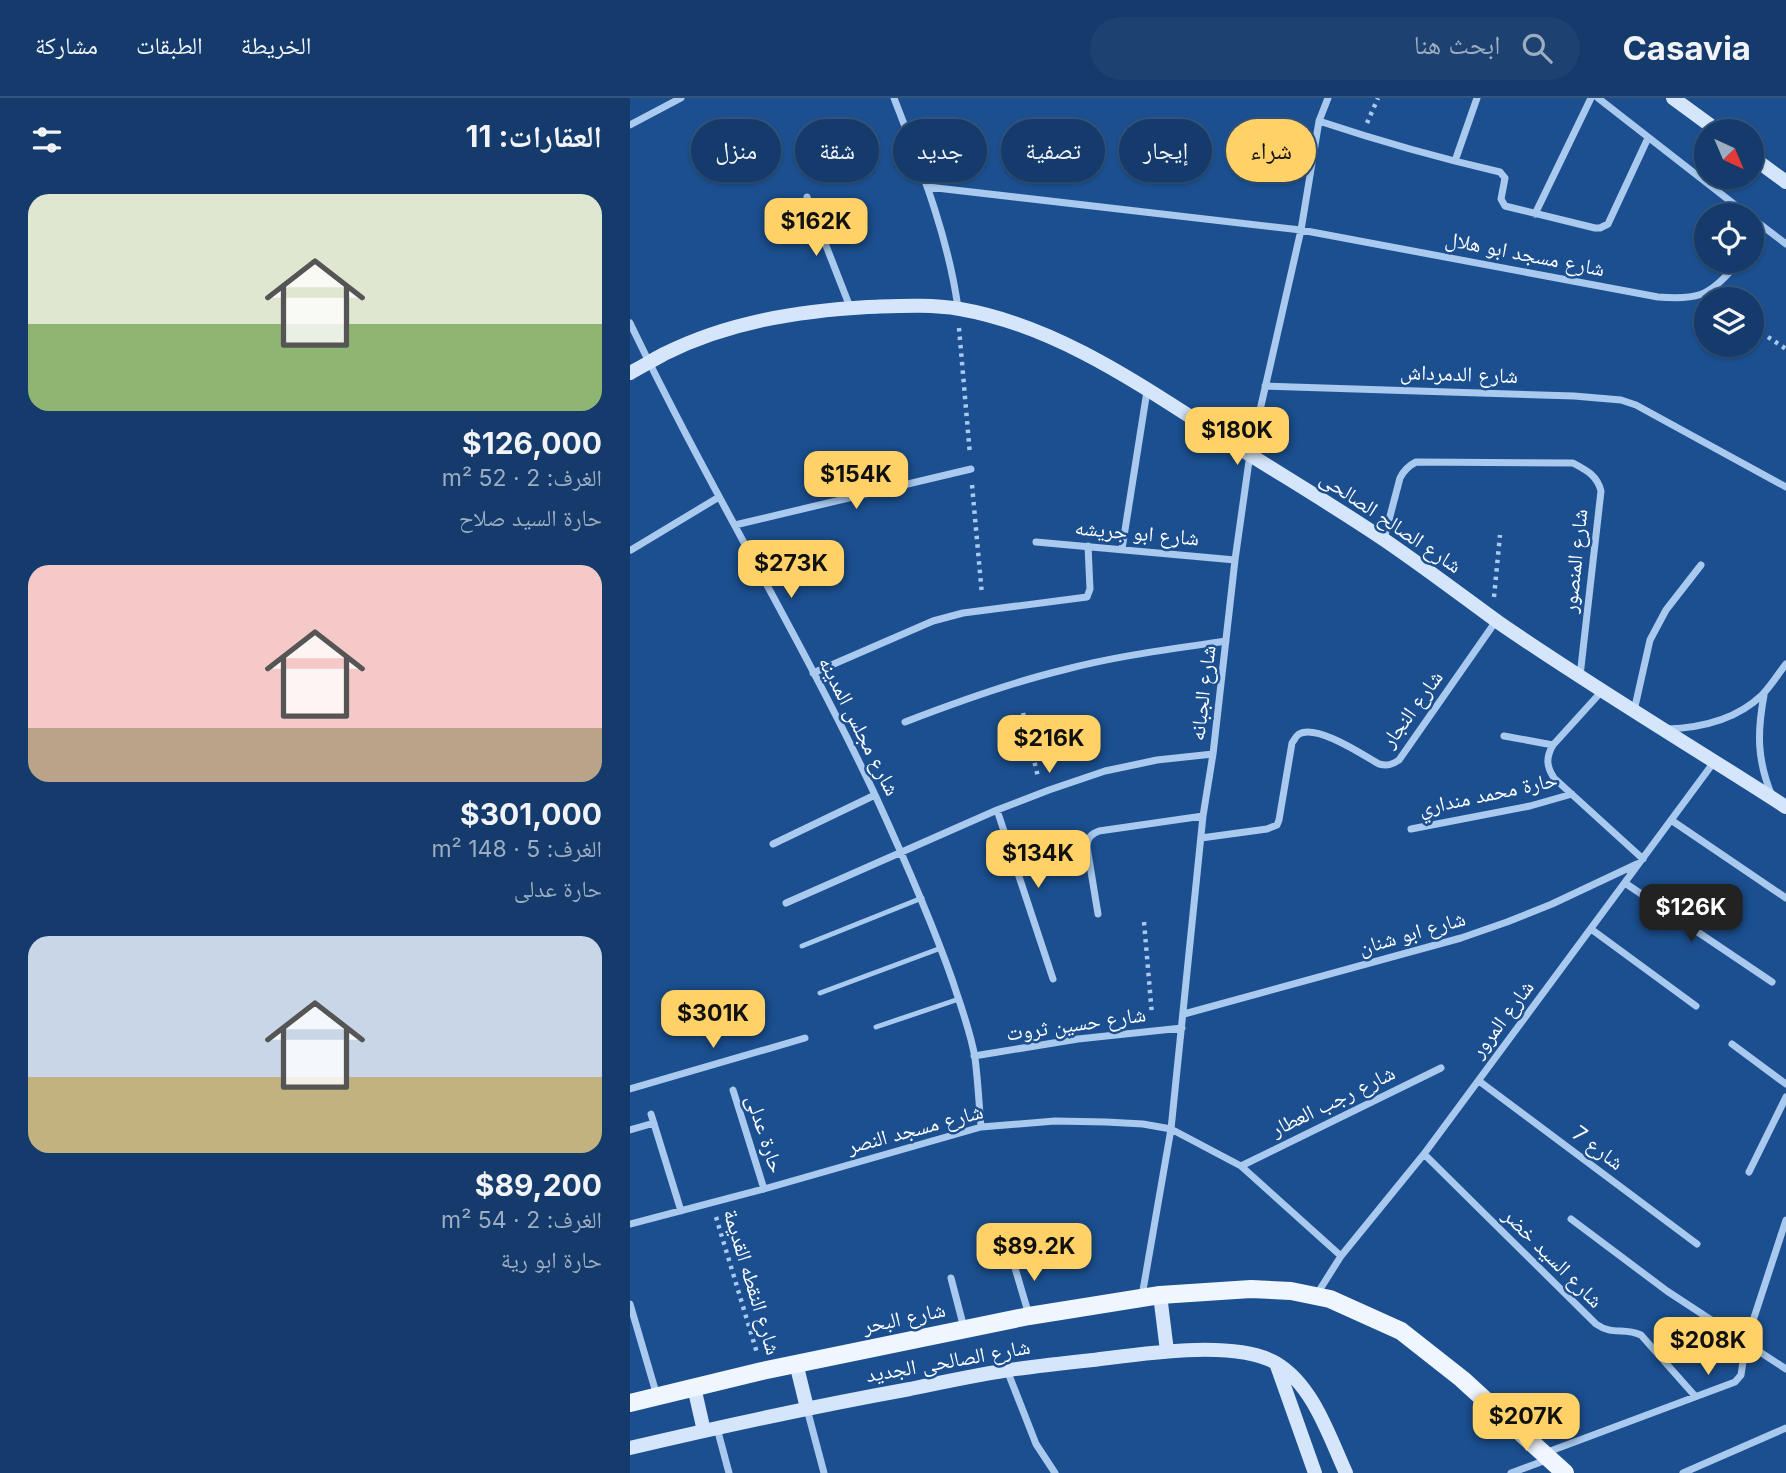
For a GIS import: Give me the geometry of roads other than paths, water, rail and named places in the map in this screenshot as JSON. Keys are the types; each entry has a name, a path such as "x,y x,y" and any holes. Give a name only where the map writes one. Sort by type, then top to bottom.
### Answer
{"main road":[{"name":"شارع البحر","path":"630,1403 796,1363 1030,1316 1141,1297 1251,1289 1291,1291 1330,1299 1401,1331 1462,1379 1565,1473"}],"street":[{"path":"630,125 681,98"},
{"path":"894,98 928,187 952,273 958,309"},
{"name":"شارع الجبانه","path":"1141,1297 1171,1129 1200,838 1250,454 1301,230 1319,121 1328,98"},
{"path":"1455,161 1478,98"},
{"path":"1535,214 1591,98"},
{"path":"1598,98 1732,203"},
{"path":"1673,98 1702,119"},
{"path":"1319,121 1503,173 1503,205 1595,228 1604,227 1611,220 1648,138"},
{"path":"1764,166 1786,182"},
{"name":"شارع مسجد ابو هلال","path":"928,187 1301,230 1658,297 1682,299 1703,294 1728,273"},
{"path":"807,197 850,308"},
{"path":"1764,228 1786,244"},
{"name":"شارع الصالح الصالحى","path":"630,373 665,354 710,335 758,320 806,312 914,305 958,309 992,316 1032,330 1090,357 1147,389 1250,454 1384,540 1580,677 1780,804"},
{"name":"شارع مجلس المدينه","path":"630,323 719,497 849,739 922,898 959,999 974,1056 981,1127"},
{"name":"شارع الدمرداش","path":"1265,386 1574,396 1621,400 1649,411 1786,487"},
{"path":"1122,549 1147,389"},
{"name":"شارع المنصور","path":"1384,540 1400,478 1403,471 1416,462 1573,463 1589,471 1601,491 1580,677"},
{"path":"735,525 971,469"},
{"path":"631,550 719,497"},
{"name":"شارع ابو جريشه","path":"1036,542 1235,560"},
{"path":"813,673 904,632 963,612 1087,597 1090,589 1088,546"},
{"path":"1634,712 1650,639 1666,610 1701,565"},
{"name":"شارع النجار","path":"1200,838 1268,829 1276,825 1292,743 1305,732 1332,738 1379,764 1386,766 1399,761 1494,619"},
{"path":"905,722 983,692 1062,670 1144,652 1226,641"},
{"path":"1662,729 1684,729 1727,718 1764,694 1786,664"},
{"name":"حارة محمد منداري","path":"1602,691 1548,752 1549,771 1642,861"},
{"path":"1764,694 1758,738 1760,759 1765,780 1780,804"},
{"path":"1504,736 1553,745"},
{"path":"786,903 1041,793 1105,771 1157,760 1213,754"},
{"name":"شارع المرور","path":"1316,1296 1341,1256 1424,1154 1714,762"},
{"path":"772,844 875,794"},
{"name":"حارة محمد منداري","path":"1411,829 1530,806 1572,794"},
{"path":"997,810 1053,979"},
{"path":"1098,914 1087,847 1090,836 1099,831 1203,816"},
{"path":"1671,820 1786,898"},
{"name":"شارع ابو شنان","path":"1184,1014 1507,922 1552,904 1642,861"},
{"path":"1625,883 1772,982"},
{"path":"1591,929 1696,1006"},
{"name":"شارع حسين ثروت","path":"974,1056 1078,1039 1182,1028"},
{"path":"630,1089 805,1038"},
{"path":"1732,1044 1786,1084"},
{"name":"شارع رجب العطار","path":"1241,1166 1441,1068"},
{"name":"شارع 7","path":"1479,1080 1697,1244"},
{"name":"حارة عدلى","path":"733,1090 764,1189"},
{"path":"1749,1172 1786,1097"},
{"path":"651,1114 681,1211"},
{"name":"شارع مسجد النصر","path":"630,1224 981,1127 1055,1121 1143,1124 1171,1129 1241,1166 1341,1256"},
{"path":"630,1130 654,1124"},
{"name":"شارع السيد خضر","path":"1424,1154 1596,1324 1604,1330 1632,1331 1641,1335 1695,1396"},
{"path":"1571,1219 1657,1285 1786,1369"},
{"path":"1511,1473 1547,1456 1735,1382 1741,1375 1746,1342 1786,1220"},
{"path":"1012,1258 1030,1316"},
{"path":"951,1278 964,1329"},
{"path":"1160,1295 1167,1351"},
{"path":"630,1304 657,1396"},
{"name":"شارع الصالحى الجديد","path":"630,1448 807,1408 1007,1370 1167,1351 1242,1352 1276,1363 1297,1380 1312,1401 1346,1473"},
{"path":"796,1363 824,1473"},
{"path":"1276,1363 1315,1473"},
{"path":"1007,1370 1036,1444 1055,1473"},
{"path":"694,1387 729,1473"},
{"path":"1683,1473 1786,1428"}],"lane":[{"path":"802,946 922,898"},
{"path":"820,993 941,948"},
{"path":"876,1027 959,999"}]}
